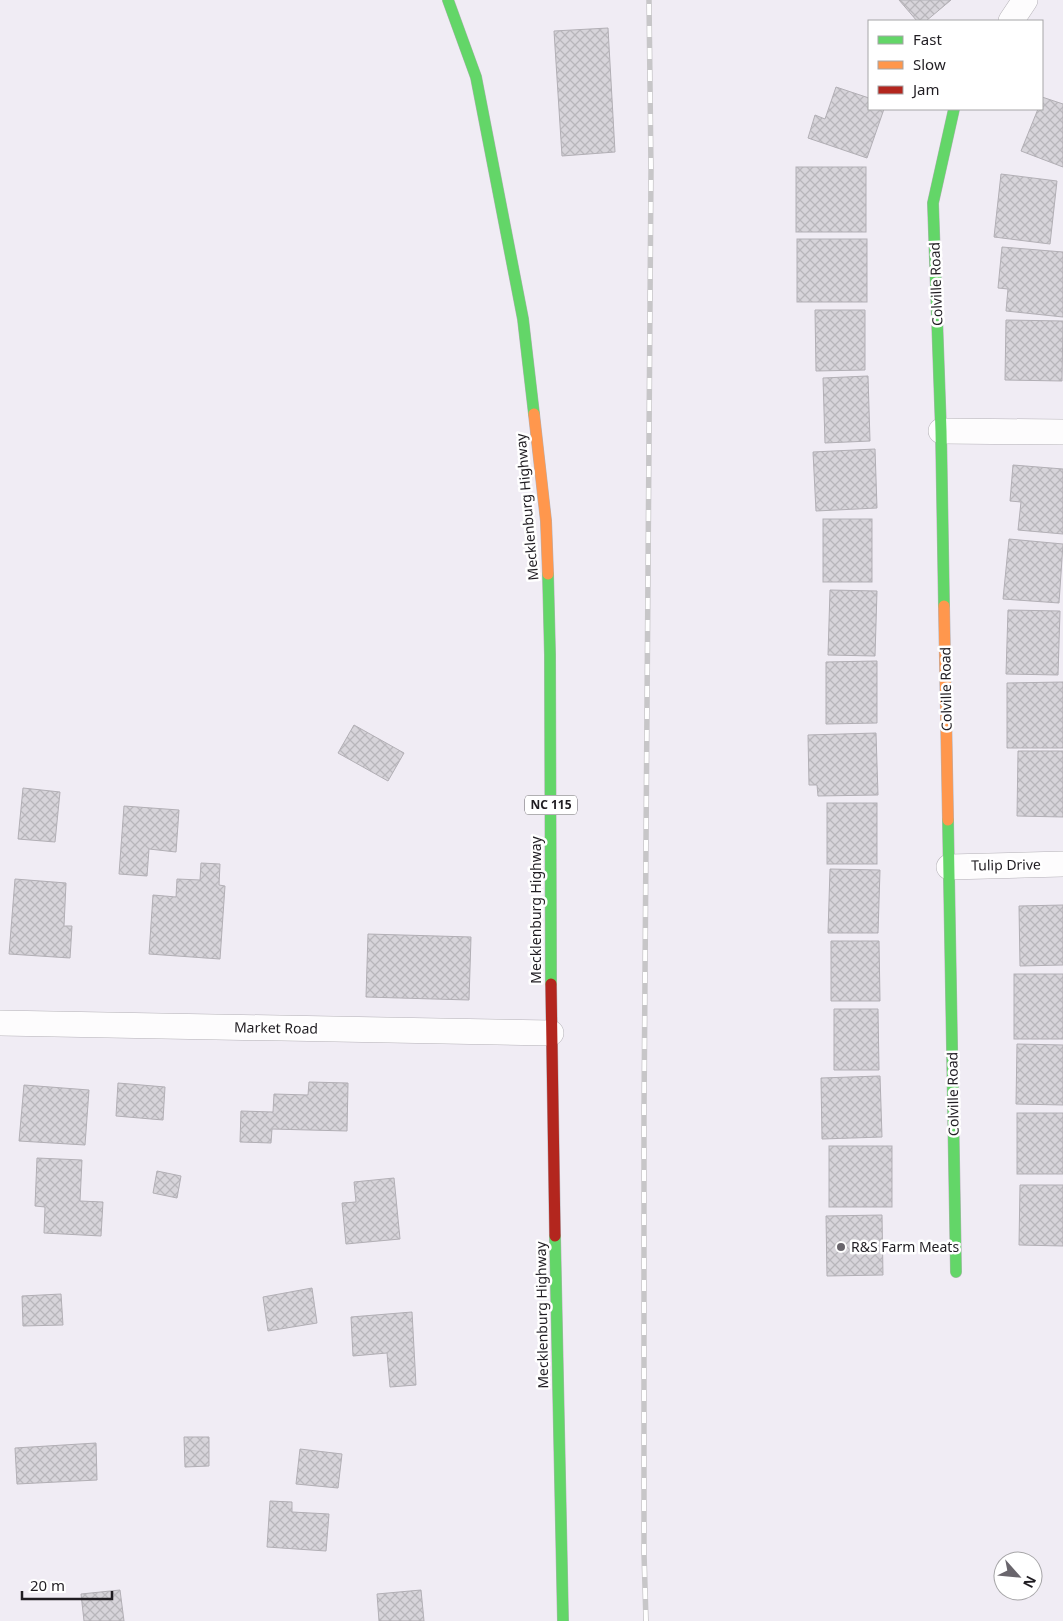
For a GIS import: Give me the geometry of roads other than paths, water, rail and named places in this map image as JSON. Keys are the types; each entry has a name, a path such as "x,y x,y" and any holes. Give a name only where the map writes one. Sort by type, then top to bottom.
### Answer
{"main road":[{"name":"Mecklenburg Highway","path":"448,0 476,76 524,319 546,521 550,655 551,1033 563,1621"},
{"name":"Colville Road","path":"954,110 933,203 941,431 956,1272"}],"street":[{"path":"1012,20 1025,0"},
{"path":"941,431 1063,432"},
{"name":"Tulip Drive","path":"949,867 1063,864"},
{"name":"Market Road","path":"0,1023 551,1033"}],"railway":[{"path":"646,1621 644,1553 644,1112 651,170 649,0"}],"place":[{"name":"R&S Farm Meats","path":"841,1247"}]}
